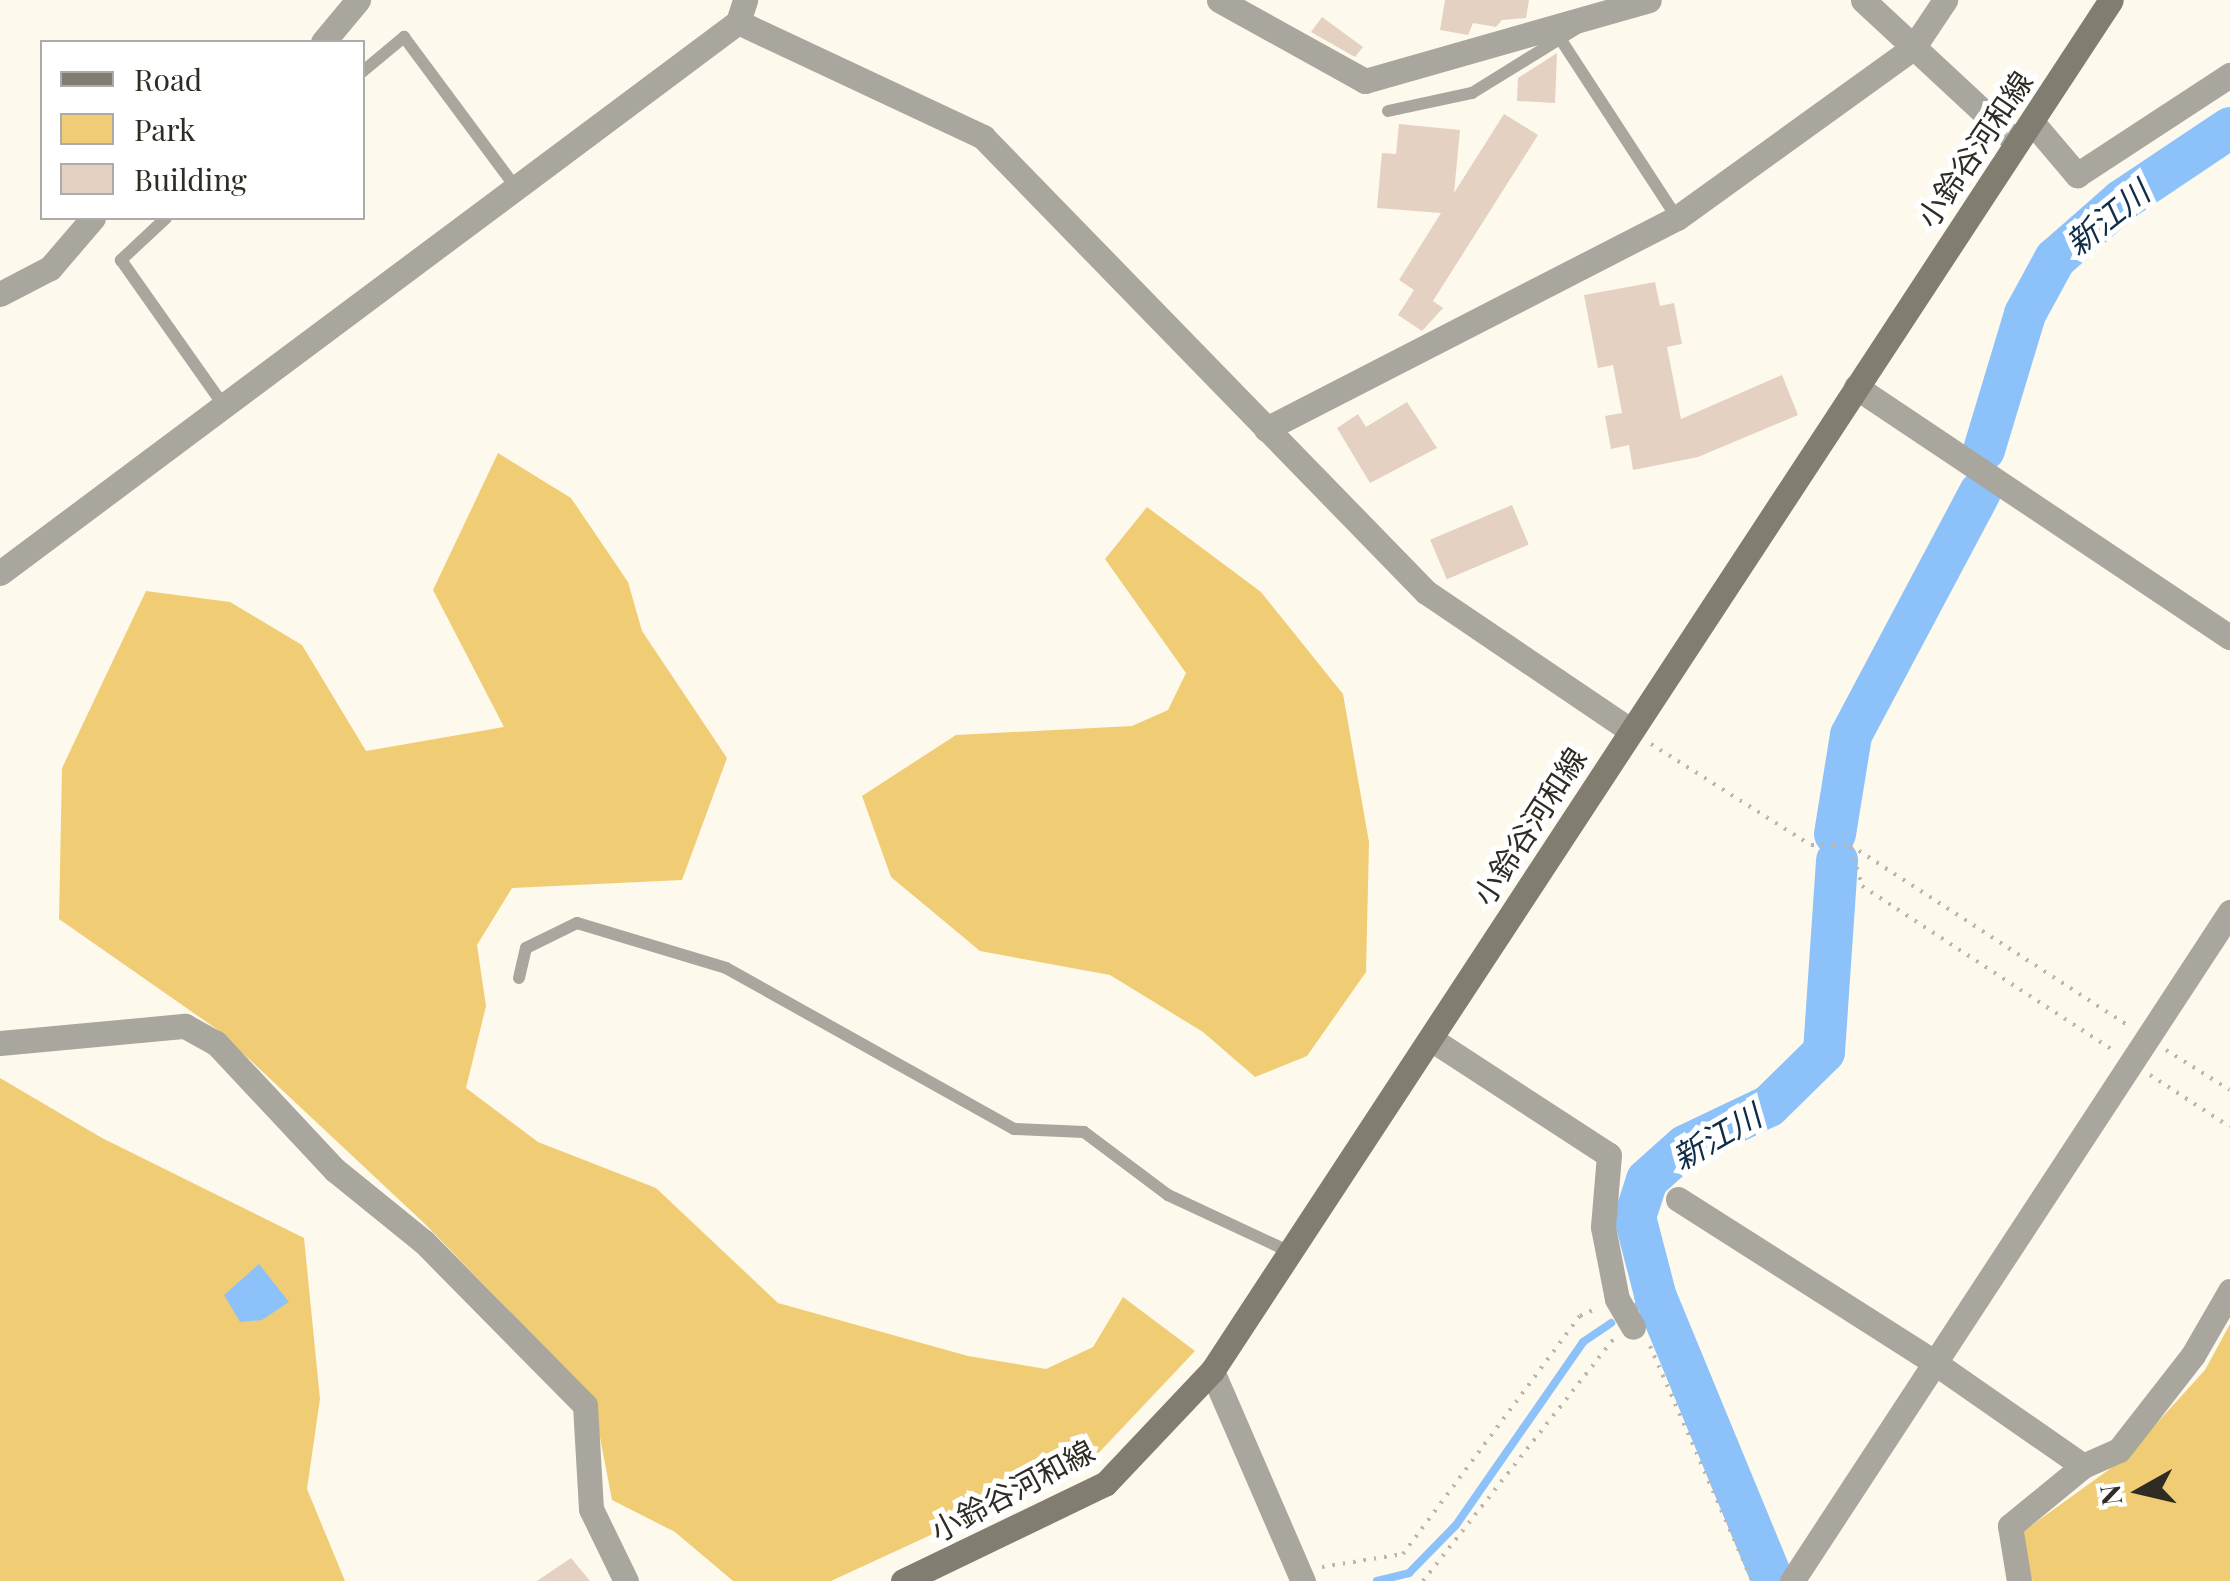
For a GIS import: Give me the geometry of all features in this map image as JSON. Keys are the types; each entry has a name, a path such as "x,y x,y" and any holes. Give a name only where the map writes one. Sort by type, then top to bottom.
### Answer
{"main road":[{"name":"小鈴谷河和線","path":"903,1581 1105,1484 1212,1371 2111,0"}],"street":[{"path":"325,40 358,0"},
{"path":"1219,0 1365,81 1649,0"},
{"path":"1863,0 1913,48 2076,175 2230,75"},
{"path":"1266,430 1677,218 1913,48 1944,0"},
{"path":"0,574 516,188 741,11 984,137 1426,592 1630,730"},
{"path":"0,294 50,268 91,220"},
{"path":"1856,387 2230,637"},
{"path":"1792,1581 2230,912"},
{"path":"0,1043 185,1026 216,1043 335,1170 424,1242 585,1405 591,1508 626,1581"},
{"path":"1431,1039 1610,1155 1603,1228 1618,1299 1633,1327"},
{"path":"1678,1199 1935,1363 2083,1466"},
{"path":"2018,1581 2010,1526 2083,1466 2119,1450 2193,1355 2230,1291"},
{"path":"1212,1371 1302,1579"}],"lane":[{"path":"1388,111 1472,93 1589,20"},
{"path":"365,70 404,37 516,188"},
{"path":"1560,40 1677,218"},
{"path":"164,220 121,260 226,408"},
{"path":"519,978 526,948 577,923 726,968 1014,1129 1084,1132 1168,1195 1290,1252"}],"path":[{"path":"1630,730 1811,845 1850,844 2230,1090"},
{"path":"1850,844 1862,886 2230,1127"},
{"path":"1302,1579 1320,1568 1403,1554 1580,1316 1618,1299"},
{"path":"1423,1581 1596,1354 1633,1327 1642,1330 1689,1430 1752,1581"}],"green space":[{"path":"498,453 571,498 628,582 642,631 727,758 682,880 512,888 477,945 486,1006 466,1088 538,1142 656,1188 778,1303 968,1356 1046,1369 1093,1347 1123,1297 1195,1351 1091,1461 831,1581 733,1581 675,1532 612,1500 592,1396 424,1223 218,1030 59,919 62,768 146,591 230,602 302,645 366,751 504,727 433,590"},
{"path":"1147,507 1261,592 1343,694 1369,842 1366,972 1307,1056 1255,1077 1203,1032 1110,975 980,951 891,877 862,796 956,735 1132,726 1168,710 1186,673 1105,559"},
{"path":"0,1078 102,1138 304,1238 320,1399 307,1489 345,1581 0,1581"},
{"path":"2230,1324 2230,1581 2033,1581 2025,1570 2021,1533 2125,1458 2205,1370"}],"water":[{"path":"259,1264 289,1302 262,1320 240,1322 224,1295"}],"building":[{"path":"1445,0 1529,0 1526,18 1502,20 1496,27 1473,23 1468,35 1440,30"},
{"path":"1322,17 1363,47 1355,57 1311,32"},
{"path":"1557,53 1555,103 1517,101 1518,78"},
{"path":"1504,114 1538,135 1433,301 1443,308 1422,331 1398,315 1414,290 1399,280 1441,213 1377,208 1382,153 1396,154 1399,124 1460,130 1454,193"},
{"path":"1655,282 1660,306 1674,303 1682,344 1667,347 1681,419 1782,375 1798,415 1698,457 1633,470 1629,445 1611,449 1605,416 1622,413 1613,365 1598,368 1584,295"},
{"path":"1407,402 1437,448 1370,483 1337,428 1358,414 1366,427"},
{"path":"1512,505 1529,545 1447,579 1430,540"},
{"path":"571,1558 590,1581 537,1581"}],"waterway":[{"name":"新江川","path":"1984,450 2025,314 2055,259 2121,201 2230,128"},
{"name":"新江川","path":"1835,834 1851,735 1980,492"},
{"name":"新江川","path":"1773,1581 1655,1294 1635,1217 1647,1180 1685,1146 1769,1106 1824,1052 1837,860"},
{"path":"1636,1307 1655,1294"},
{"path":"1377,1581 1409,1573 1456,1525 1583,1342 1611,1323"}]}
